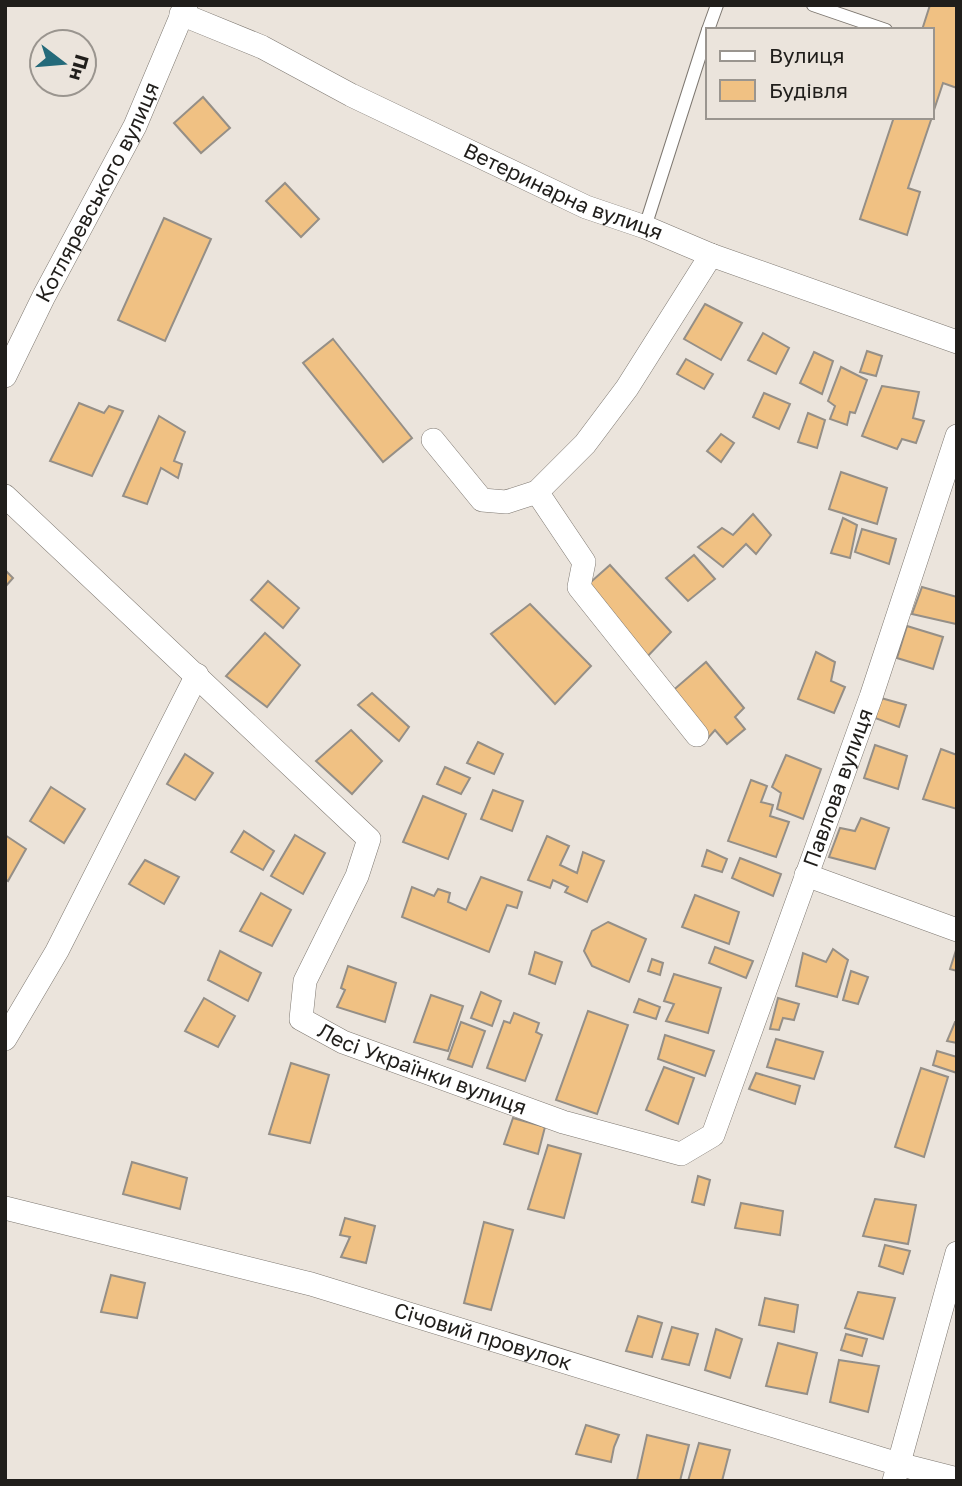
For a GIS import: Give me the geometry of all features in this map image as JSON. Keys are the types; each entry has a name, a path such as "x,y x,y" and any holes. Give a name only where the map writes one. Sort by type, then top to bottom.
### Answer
{"street":[{"name":"Ветеринарна вулиця","path":"183,9 351,95 586,207 710,255 957,342"},
{"name":"Котляревського вулиця","path":"5,376 44,296 135,126 183,9"},
{"path":"433,440 482,500 506,502 537,492 585,444 627,388 710,255"},
{"name":"Павлова вулиця","path":"713,1135 871,697 957,436"},
{"path":"537,492 584,562 579,587 697,736"},
{"name":"Лесі Українки вулиця","path":"5,496 369,839 357,876 305,981 301,1019 343,1042 563,1122 681,1154 713,1135"},
{"path":"5,1039 57,951 197,675"},
{"path":"806,874 957,930"},
{"name":"Січовий провулок","path":"5,1208 311,1284 896,1472 957,1479"},
{"path":"896,1472 957,1253"}],"lane":[{"path":"709,28 716,5"},
{"path":"813,5 880,28"},
{"path":"645,228 706,36"}],"building":[{"path":"930,5 957,5 957,88 943,83 934,110 934,28 923,28"},
{"path":"203,97 230,128 201,153 174,123"},
{"path":"893,119 931,119 908,188 920,192 907,235 860,219"},
{"path":"285,183 319,219 301,237 266,201"},
{"path":"164,218 211,239 165,341 118,320"},
{"path":"705,304 742,323 721,360 684,339"},
{"path":"763,333 789,348 776,374 748,360"},
{"path":"333,339 412,438 383,462 303,363"},
{"path":"867,351 882,356 876,376 860,372"},
{"path":"814,352 833,361 822,394 800,383"},
{"path":"686,359 713,374 704,389 677,374"},
{"path":"841,367 867,380 855,413 850,412 847,425 830,419 835,406 828,401"},
{"path":"882,386 919,392 913,418 924,421 916,443 902,439 897,449 862,436"},
{"path":"764,393 790,404 779,429 753,417"},
{"path":"79,403 104,413 109,406 123,411 92,476 50,461"},
{"path":"808,413 825,420 817,448 798,442"},
{"path":"159,416 185,432 174,461 182,464 178,478 161,468 147,504 123,496"},
{"path":"721,434 734,443 721,462 707,451"},
{"path":"841,472 887,488 877,524 829,509"},
{"path":"753,514 771,535 756,554 746,544 723,567 698,547 722,528 733,535"},
{"path":"843,518 857,525 850,558 831,553"},
{"path":"862,529 896,539 889,564 855,552"},
{"path":"694,555 715,579 688,601 666,578"},
{"path":"610,565 671,632 644,660 584,588"},
{"path":"5,570 13,578 5,587"},
{"path":"268,581 299,608 283,628 251,600"},
{"path":"922,587 957,597 956,624 912,614"},
{"path":"530,604 591,666 555,704 491,634"},
{"path":"907,626 943,637 933,669 897,658"},
{"path":"265,633 300,665 267,707 226,676"},
{"path":"816,652 835,662 831,681 845,687 834,713 798,699"},
{"path":"706,662 744,708 735,717 745,729 727,744 715,730 708,738 670,693"},
{"path":"372,693 409,727 399,741 358,705"},
{"path":"881,698 906,705 899,727 875,718"},
{"path":"351,730 382,761 352,794 316,761"},
{"path":"478,742 503,754 494,774 467,763"},
{"path":"875,745 907,756 898,789 864,778"},
{"path":"941,749 957,755 957,809 923,799"},
{"path":"185,754 213,773 195,800 167,784"},
{"path":"786,755 821,769 803,819 777,809 781,793 772,787"},
{"path":"445,767 470,778 461,794 437,784"},
{"path":"751,780 767,786 761,802 773,805 770,816 789,822 776,857 728,841"},
{"path":"51,787 85,809 64,843 30,821"},
{"path":"493,790 523,801 512,831 481,819"},
{"path":"423,796 466,814 448,859 403,842"},
{"path":"861,818 889,828 875,869 829,857 840,828 855,831"},
{"path":"244,831 274,851 263,870 231,852"},
{"path":"5,835 26,849 8,881 5,879"},
{"path":"295,835 325,853 303,894 271,876"},
{"path":"547,836 569,846 560,865 577,873 583,852 604,861 587,902 565,892 568,887 553,880 550,888 528,880"},
{"path":"707,850 727,859 722,872 702,866"},
{"path":"740,858 781,874 773,896 732,878"},
{"path":"145,860 179,877 164,904 129,884"},
{"path":"481,877 522,892 517,908 507,905 489,952 402,917 412,887 434,896 438,889 450,893 448,902 466,910"},
{"path":"261,893 291,910 272,946 240,931"},
{"path":"695,895 739,912 729,944 682,927"},
{"path":"608,922 646,939 629,982 592,966 584,951 592,931"},
{"path":"715,947 753,961 746,978 709,963"},
{"path":"833,949 848,960 837,997 796,986 803,953 826,962"},
{"path":"220,951 261,973 248,1001 208,980"},
{"path":"957,951 957,971 950,969"},
{"path":"535,952 562,962 555,984 529,974"},
{"path":"652,959 663,963 660,975 648,971"},
{"path":"348,966 396,983 385,1022 337,1007 345,990 341,988"},
{"path":"851,971 868,977 858,1004 843,1000"},
{"path":"674,974 721,988 708,1033 666,1021 674,1004 664,1001"},
{"path":"481,992 501,1001 492,1026 471,1018"},
{"path":"431,995 463,1006 448,1051 414,1042"},
{"path":"204,998 235,1016 218,1047 185,1031"},
{"path":"778,998 799,1004 794,1020 783,1018 779,1030 770,1029"},
{"path":"639,999 660,1007 656,1019 634,1012"},
{"path":"588,1011 628,1025 597,1114 556,1100"},
{"path":"514,1013 539,1023 536,1032 542,1035 525,1081 487,1068 504,1021 510,1023"},
{"path":"461,1022 485,1031 472,1067 448,1059"},
{"path":"957,1022 957,1043 947,1041"},
{"path":"665,1035 714,1051 705,1076 658,1059"},
{"path":"776,1039 823,1052 814,1079 767,1067"},
{"path":"937,1051 957,1057 957,1073 933,1065"},
{"path":"291,1063 329,1075 310,1143 269,1134"},
{"path":"664,1067 694,1078 678,1124 646,1110"},
{"path":"921,1068 948,1077 924,1157 895,1147"},
{"path":"756,1073 800,1086 795,1104 749,1089"},
{"path":"513,1118 545,1127 538,1154 504,1144"},
{"path":"548,1145 581,1154 564,1218 528,1209"},
{"path":"132,1162 187,1178 180,1209 123,1194"},
{"path":"698,1176 710,1180 704,1205 692,1202"},
{"path":"875,1199 916,1205 908,1244 863,1236"},
{"path":"741,1203 783,1211 780,1235 735,1228"},
{"path":"345,1218 375,1226 366,1263 341,1257 350,1237 340,1235"},
{"path":"484,1222 513,1230 491,1310 464,1303"},
{"path":"885,1245 910,1251 903,1274 879,1266"},
{"path":"111,1275 145,1283 137,1318 101,1312"},
{"path":"858,1292 895,1298 883,1339 845,1328"},
{"path":"765,1298 798,1305 794,1332 759,1325"},
{"path":"638,1316 662,1323 652,1357 626,1351"},
{"path":"672,1327 698,1334 689,1365 662,1359"},
{"path":"716,1329 742,1339 730,1378 705,1370"},
{"path":"846,1334 867,1339 862,1356 841,1350"},
{"path":"778,1343 817,1353 807,1394 766,1386"},
{"path":"839,1360 879,1366 868,1412 830,1402"},
{"path":"586,1425 619,1435 611,1462 576,1454"},
{"path":"647,1435 689,1445 680,1481 637,1480"},
{"path":"699,1443 730,1450 722,1481 688,1481"}]}
